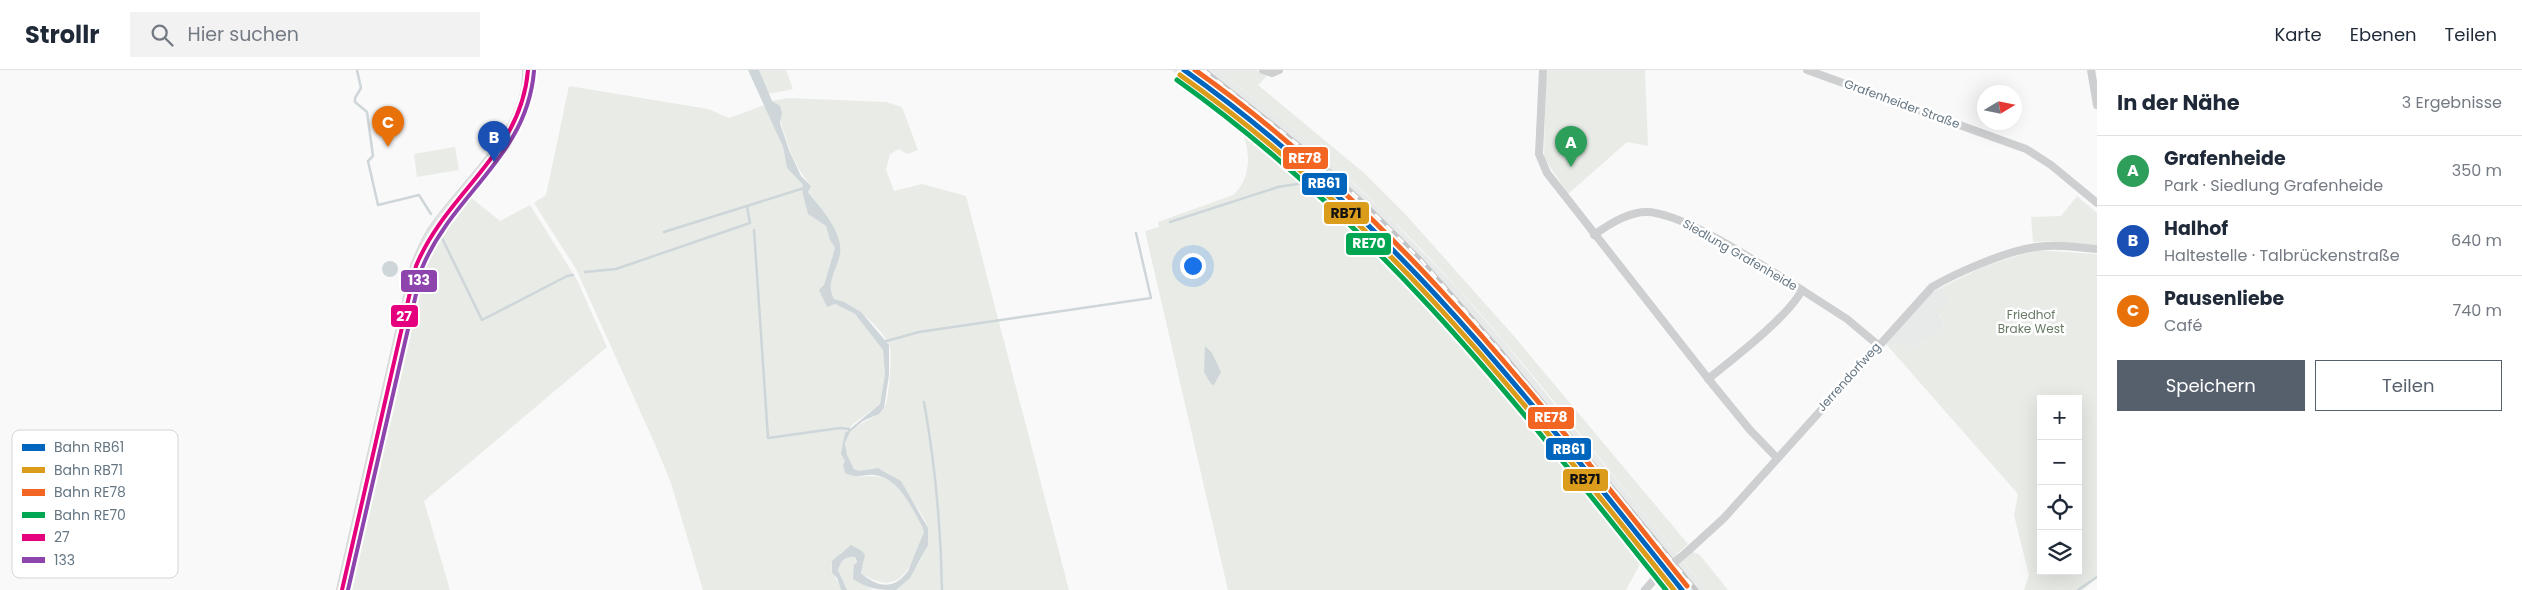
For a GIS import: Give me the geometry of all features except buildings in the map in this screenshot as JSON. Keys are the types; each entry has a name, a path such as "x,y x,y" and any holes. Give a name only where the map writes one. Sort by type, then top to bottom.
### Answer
{"main road":[{"path":"342,590 416,266 434,230 509,135 526,98 528,70"}],"street":[{"path":"1262,70 1276,73 1279,70"},
{"path":"1543,70 1539,154 1541,164 1594,235 1708,379 1750,430 1778,458"},
{"name":"Grafenheider Straße","path":"1807,70 2022,147 2052,165 2097,204"},
{"path":"2091,70 2097,105"},
{"name":"Siedlung Grafenheide","path":"1594,235 1622,218 1635,214 1647,212 1665,215 1678,220 1724,243 1802,290 1847,319 1878,345"},
{"name":"Jerrendorfweg","path":"1645,590 1724,518 1932,287 1969,269 2034,247 2058,246 2097,249"},
{"name":"Siedlung Grafenheide","path":"1708,379 1796,301 1802,290"}],"shaded area":[{"path":"748,70 759,70 772,101 780,106 782,113 780,123 789,150 801,176 811,186 808,192 827,216 838,237 840,244 839,258 831,285 834,299 844,302 861,312 889,345 889,375 884,408 879,414 863,421 850,432 845,443 847,455 854,469 859,471 878,468 901,481 928,528 928,545 910,578 896,590 873,588 853,579 854,565 857,562 855,557 849,557 844,560 838,570 847,590 841,590 837,578 832,573 832,561 851,545 862,551 865,555 861,573 874,582 886,585 891,584 903,577 908,571 924,532 904,495 891,482 875,475 854,476 845,473 843,465 845,461 841,454 845,433 880,404 885,374 883,350 855,314 835,304 827,307 819,290 824,285 835,248 830,240 826,226 808,214 802,191 803,185 787,168 783,147"},
{"path":"1178,70 1216,70 1300,134 1389,217 1457,288 1504,342 1706,590 1675,590 1460,330 1408,272 1314,178 1252,129 1249,122 1235,110"},
{"path":"387,261 393,261 398,266 396,275 387,277 382,272 382,266"},
{"path":"1940,288 1951,301 1939,314 1945,325 1919,346 1886,344 1931,293"},
{"path":"1205,346 1212,353 1221,372 1214,385 1211,384 1204,372"}],"green space":[{"path":"759,70 786,70 793,89 768,94"},
{"path":"1171,70 1178,70 1230,109 1298,164 1361,223 1407,270 1536,418 1659,571 1651,578 1640,564 1626,590 1228,590 1145,231 1159,227 1158,222 1233,195 1245,178 1248,158 1246,142 1232,116 1210,95"},
{"path":"1216,70 1256,70 1267,76 1258,85 1363,172 1407,216 1513,335 1688,544 1677,554 1519,359 1419,247 1321,154 1270,111"},
{"path":"1546,70 1645,70 1648,146 1627,142 1568,194 1544,158"},
{"path":"569,86 708,109 729,118 765,105 783,148 787,168 803,185 802,191 808,214 826,226 830,240 835,248 824,285 835,304 855,314 883,350 885,374 880,404 853,424 845,433 845,461 843,465 845,473 882,478 896,485 908,500 923,527 922,541 910,566 899,579 886,583 870,578 861,573 865,555 843,551 832,566 833,573 841,590 703,590 671,483 655,444 576,269 534,203 546,195"},
{"path":"788,98 886,102 902,107 918,150 907,154 899,149 890,154 886,170 894,191 922,184 966,196 1069,590 896,590 909,577 920,561 927,544 926,523 921,513 895,478 877,468 858,471 851,464 846,452 846,442 854,428 876,416 886,404 890,375 890,347 874,324 850,306 834,299 831,292 832,278 839,258 840,244 831,223 808,191 811,186 793,158 777,105 772,101"},
{"path":"455,147 459,170 417,177 414,154"},
{"path":"469,196 500,221 530,205 577,280 607,347 424,501 450,590 349,590 422,264 429,248"},
{"path":"2077,196 2097,213 2097,245 2050,241 2033,242 2031,217 2061,216"},
{"name":"Friedhof Brake West","path":"2036,250 2097,254 2097,578 2082,590 2024,590 2029,575 2014,515 2018,494 1886,344 1919,346 1945,325 1938,310 1951,301 1940,288 1985,266"},
{"path":"1693,552 1700,555 1728,590 1706,590 1682,560"},
{"path":"849,557 855,557 859,583 873,590 847,590 838,570 844,560"}],"waterway":[{"path":"357,70 361,88 355,98 355,102 367,112 373,156 368,161 378,205 419,195 431,214"},
{"path":"1170,222 1278,187 1310,182"},
{"path":"664,232 804,188"},
{"path":"585,272 616,269 750,223 747,206"},
{"path":"754,230 768,438 840,428 849,429"},
{"path":"883,342 919,332 1151,298 1136,233"},
{"path":"440,234 482,320 567,276 573,275"},
{"path":"924,402 937,496 942,590"},
{"path":"2078,590 2097,577"}],"railway":[{"path":"1204,70 1309,153 1366,205 1421,260 1499,349 1696,590"}],"rail line":[{"name":"RB61","path":"1184,70 1257,126 1326,185 1390,247 1510,379 1682,590"},
{"name":"RE78","path":"1195,70 1267,124 1334,183 1398,245 1459,310 1518,378 1687,586"},
{"name":"RB71","path":"1180,75 1253,130 1321,189 1385,251 1446,315 1504,381 1674,590"},
{"name":"RE70","path":"1177,80 1249,135 1316,193 1440,317 1554,451 1666,590"}],"transit line":[{"name":"27","path":"342,590 416,266 429,240 498,150 512,126 522,100 528,70"},
{"name":"133","path":"348,590 422,268 435,242 504,151 518,128 528,101 534,71"}],"place":[{"name":"Pausenliebe","path":"388,147"},
{"name":"Halhof","path":"494,162"},
{"name":"Grafenheide","path":"1571,167"}]}
